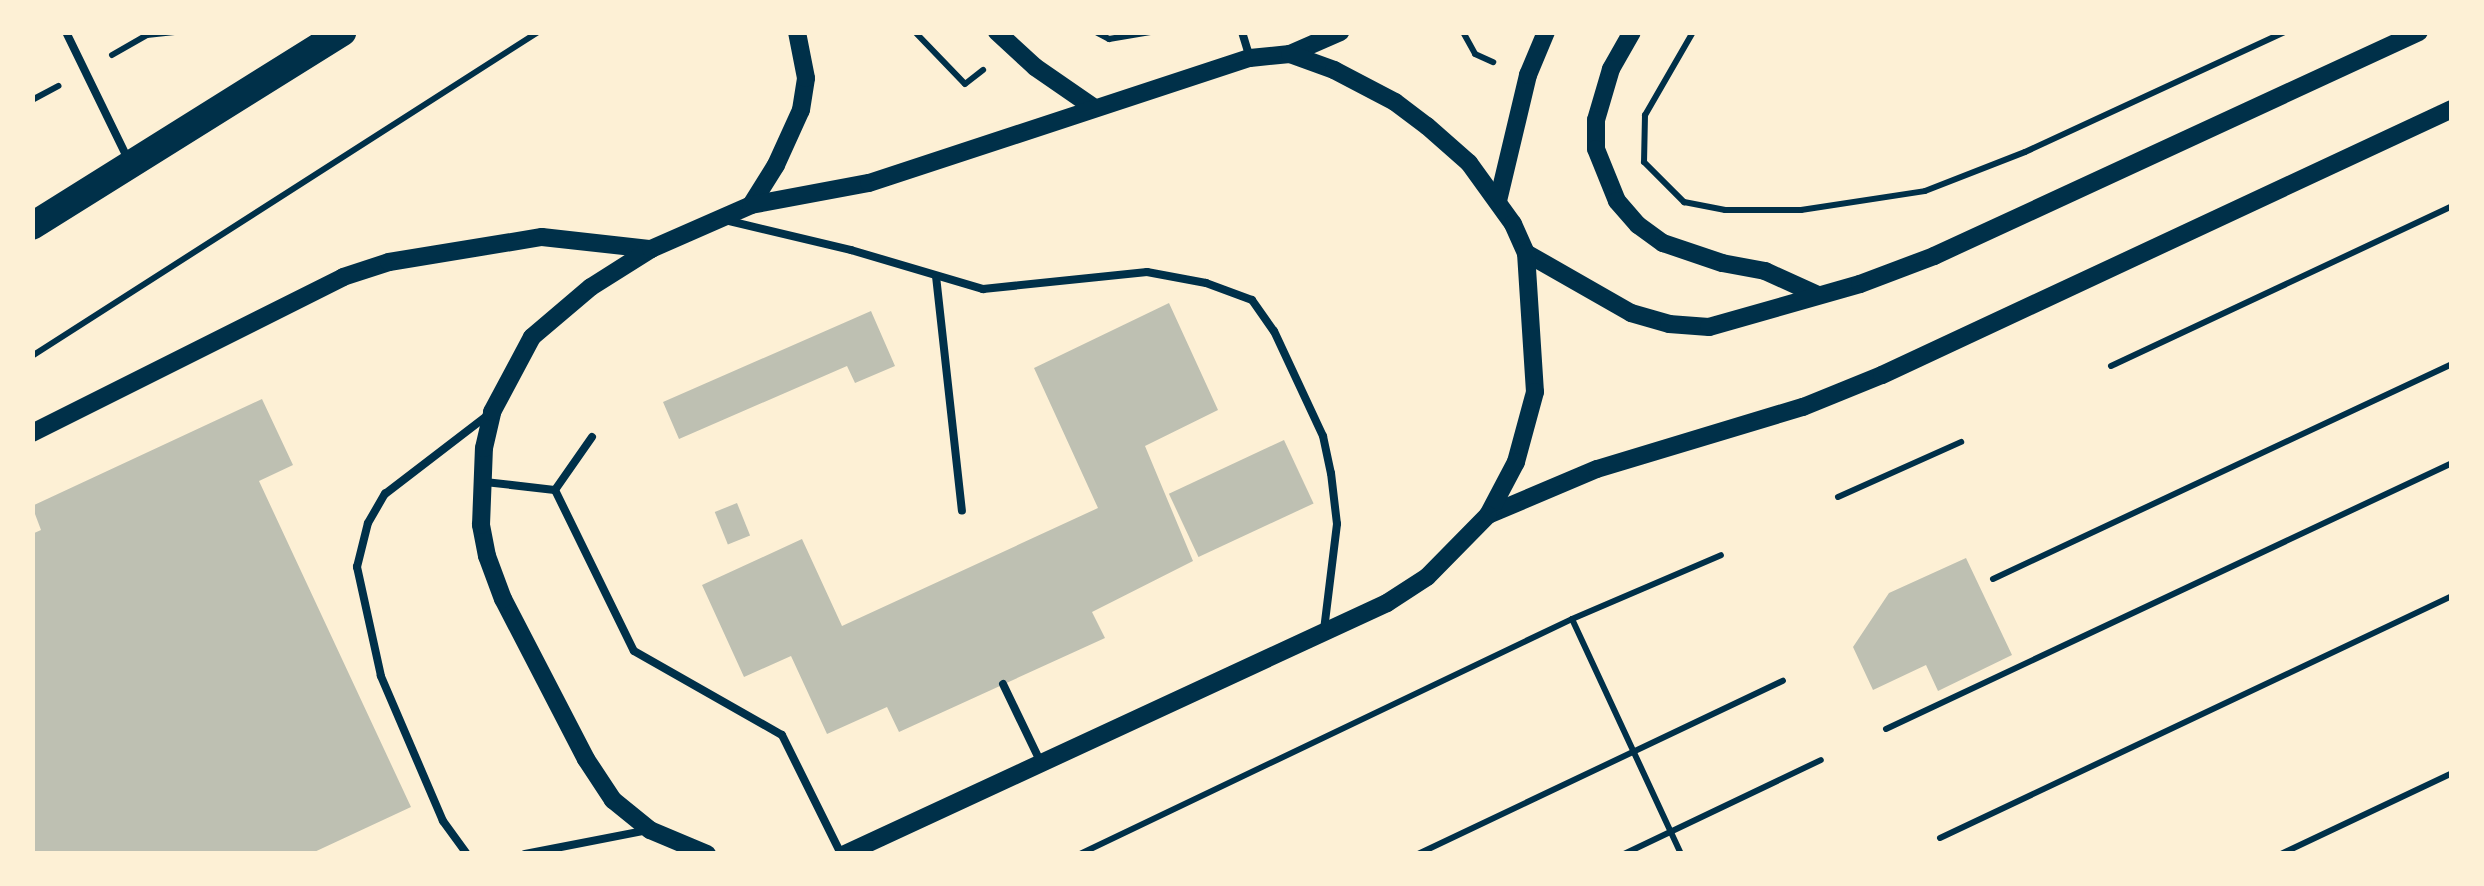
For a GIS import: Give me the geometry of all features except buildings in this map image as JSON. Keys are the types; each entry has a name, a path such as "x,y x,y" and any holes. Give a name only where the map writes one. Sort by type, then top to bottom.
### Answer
{"highway":[{"path":"32,226 342,32"}],"street":[{"path":"751,205 776,165 801,110 806,78 798,32"},
{"path":"998,32 1035,67 1093,107"},
{"path":"708,854 650,830 612,800 586,759 503,600 484,540 482,481 492,412 532,337 590,288 651,249 751,205 870,184 1250,58 1290,54 1340,32"},
{"path":"1498,202 1528,74 1546,32"},
{"path":"1632,32 1611,68 1596,120 1596,149 1618,201 1638,226 1662,243 1722,264 1765,271 1818,294"},
{"path":"1526,254 1631,313 1669,324 1709,327 1934,256 2420,32"},
{"path":"843,854 1387,604 1427,577 1488,515 1516,462 1534,392 1526,254 1498,202 1469,163 1395,102 1334,70 1290,54"},
{"path":"1488,515 1597,469 1803,407 1882,375 2452,109"},
{"path":"32,433 343,277 389,262 542,237 651,249"}],"lane":[{"path":"66,32 131,166"},
{"path":"1242,32 1250,58"},
{"path":"721,219 983,290 1147,272 1206,282 1252,300 1274,331 1323,436 1332,473 1338,524 1324,631"},
{"path":"936,276 962,511"},
{"path":"468,854 442,821 381,676 358,567 368,523 385,494 492,412"},
{"path":"555,490 592,437"},
{"path":"482,481 555,490"},
{"path":"555,490 634,652 782,735 843,854"},
{"path":"1003,684 1042,764"},
{"path":"525,854 650,830"}],"path":[{"path":"32,356 113,309 538,32"},
{"path":"915,32 965,84 979,73"},
{"path":"1096,32 1109,38 1150,32"},
{"path":"1463,32 1475,54 1496,63"},
{"path":"1693,32 1646,115 1644,162 1684,202 1725,210 1801,210 1925,190 2024,152 2285,32"},
{"path":"2111,366 2452,206"},
{"path":"1992,579 2452,364"},
{"path":"1838,498 1961,442"},
{"path":"1886,729 2452,463"},
{"path":"1080,854 1572,619 1721,555"},
{"path":"1940,838 2452,596"},
{"path":"1572,619 1681,854"},
{"path":"1418,854 1783,681"},
{"path":"1624,854 1820,760"},
{"path":"2281,854 2452,773"}]}
